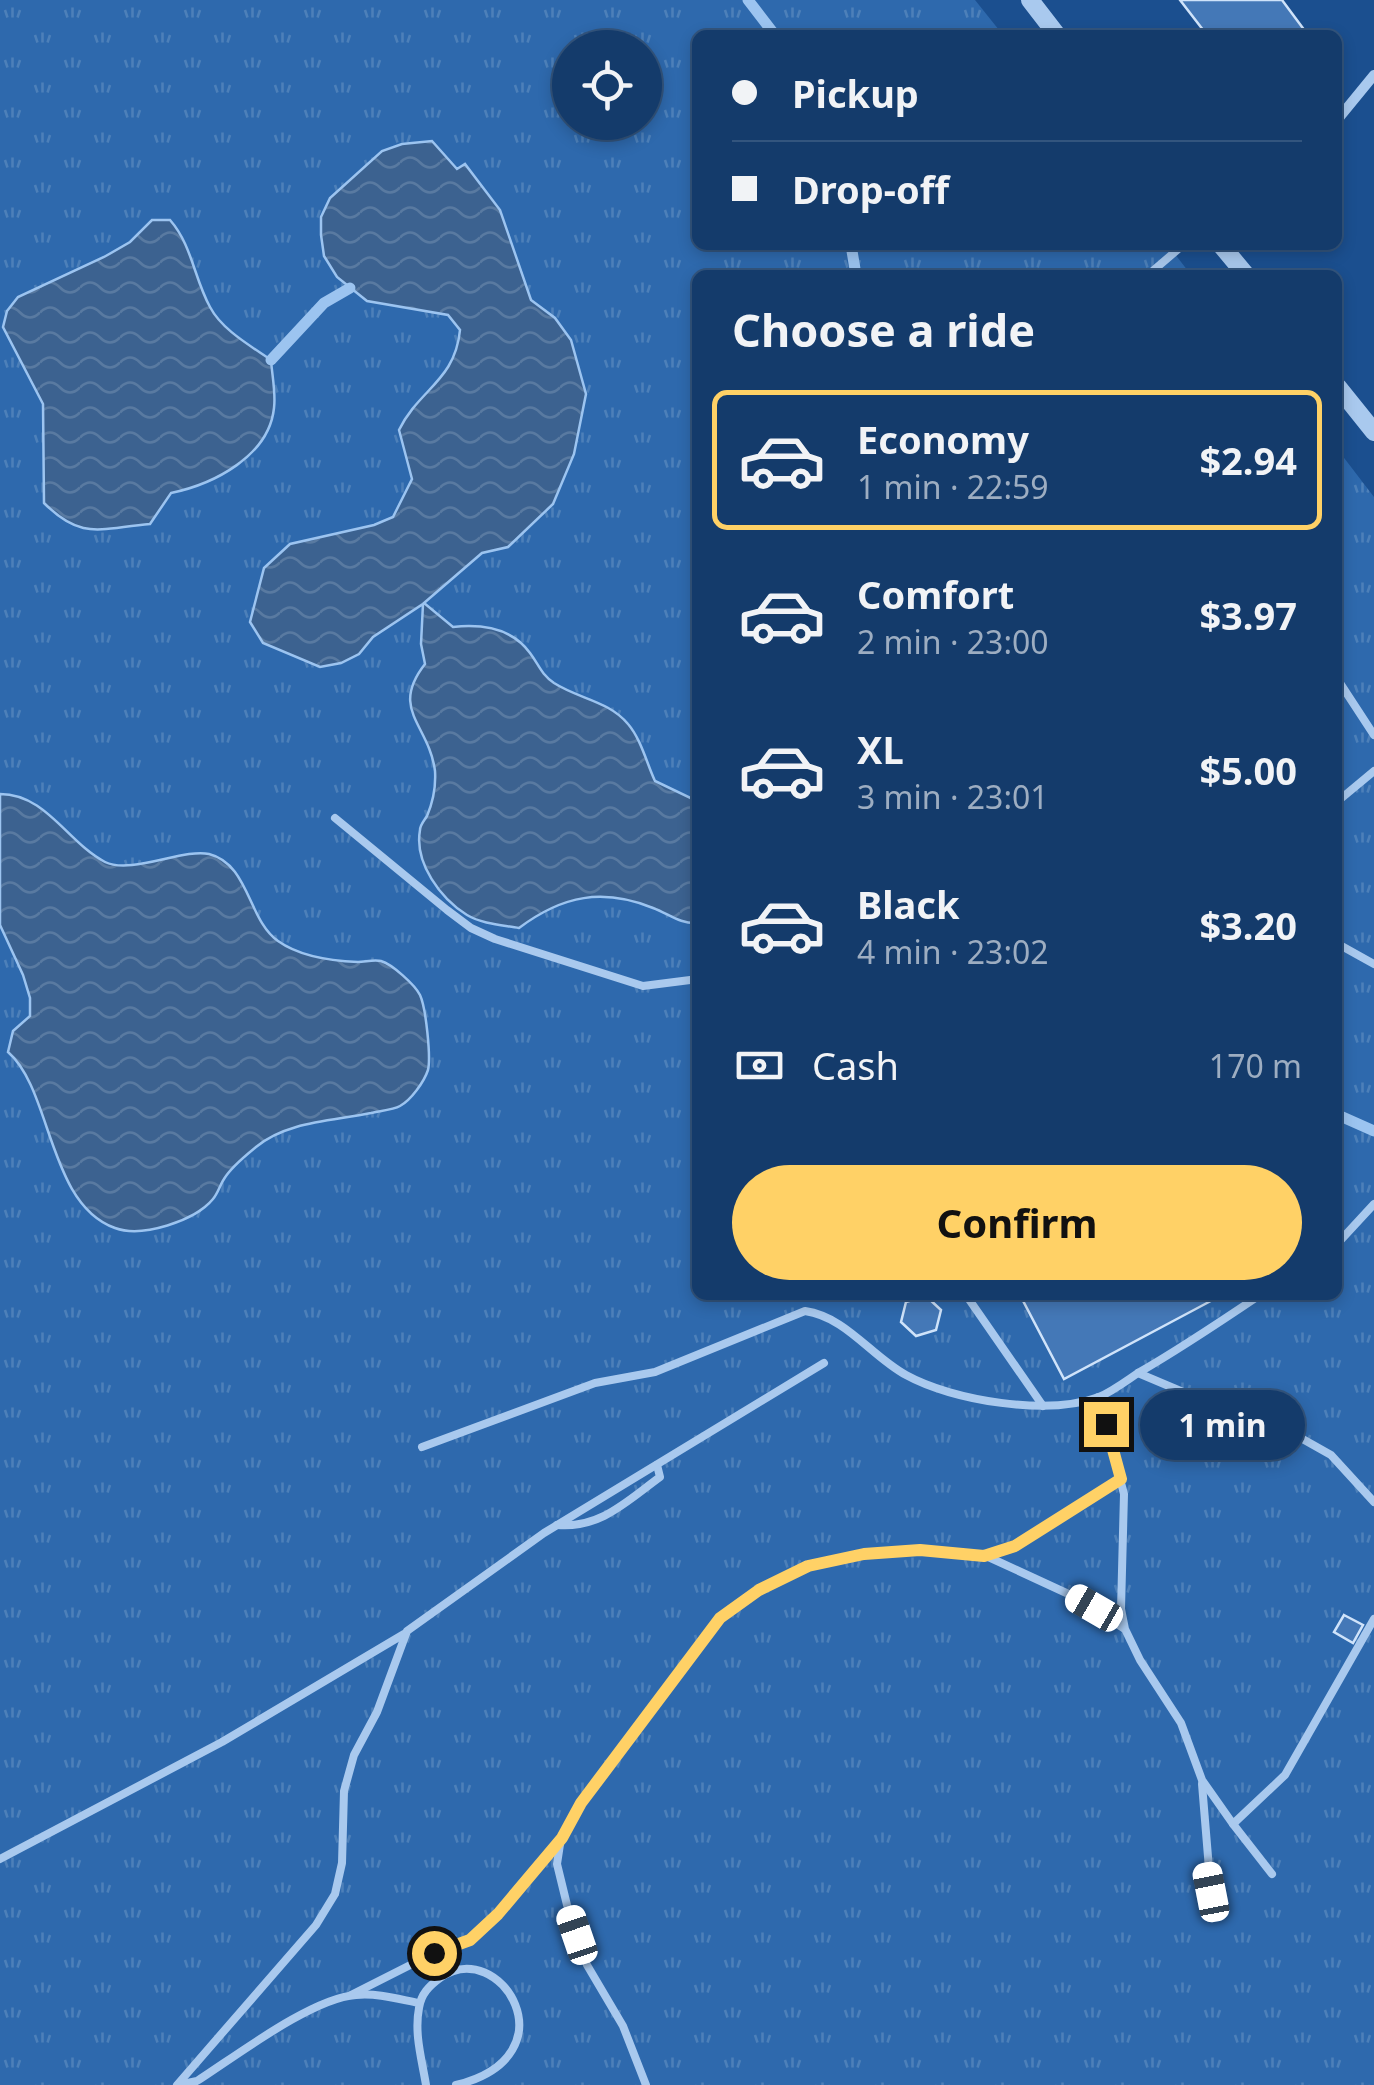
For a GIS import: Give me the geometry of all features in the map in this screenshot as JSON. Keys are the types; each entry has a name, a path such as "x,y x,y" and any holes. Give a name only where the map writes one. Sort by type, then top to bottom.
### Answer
{"street":[{"path":"1030,0 1053,30"},
{"path":"1342,114 1374,75"},
{"path":"1225,250 1242,270"},
{"path":"1342,392 1374,432"}],"lane":[{"path":"1154,270 1177,250"},
{"path":"1342,686 1374,735"},
{"path":"1342,797 1374,771"},
{"path":"335,818 447,910 496,939 643,986 692,980"},
{"path":"1342,946 1374,964"},
{"path":"1342,1239 1374,1204"},
{"path":"969,1300 1042,1406"},
{"path":"422,1447 595,1383 656,1372 805,1311 843,1325 873,1354 909,1377 963,1396 1042,1406 1098,1397 1252,1300"},
{"path":"0,1859 222,1742 408,1631 557,1525 824,1363"},
{"path":"1138,1373 1183,1392 1251,1410 1331,1455 1374,1502"},
{"path":"1098,1397 1124,1494 1121,1609 1125,1629 1181,1723 1202,1780 1272,1874"},
{"path":"557,1525 585,1526 600,1520 660,1477 656,1465"},
{"path":"984,1556 1015,1546 1121,1479"},
{"path":"178,2085 197,2081 314,2008 470,1940 498,1914 562,1838 581,1803 720,1618 759,1590 808,1566 864,1554 920,1550 984,1556 1075,1597 1125,1629"},
{"path":"1233,1824 1285,1775 1374,1619"},
{"path":"178,2085 316,1925 335,1894 342,1863 344,1791 354,1755 377,1712 408,1631"},
{"path":"1202,1780 1211,1892"},
{"path":"562,1838 557,1864 582,1950 623,2026 646,2085"},
{"path":"426,2085 416,2028 419,2003 428,1987 449,1972 481,1971 503,1983 515,2001 517,2043 504,2064 479,2079 456,2085"},
{"path":"352,1994 376,1994 419,2003"}],"green space":[{"path":"0,0 975,0 999,30 692,30 692,250 1172,250 1187,270 692,270 692,1300 1342,1300 1342,455 1374,497 1374,2085 0,2085"}],"water":[{"path":"432,141 457,169 465,164 500,210 531,300 555,318 571,340 586,394 574,454 553,504 508,547 482,553 424,603 453,627 485,627 514,638 554,683 620,716 633,730 655,781 692,799 692,923 635,902 600,897 551,908 519,928 467,915 439,890 425,867 419,842 435,777 431,755 411,706 415,680 425,664 421,644 423,604 373,637 359,654 320,667 263,643 250,622 264,568 290,544 393,517 412,479 399,430 444,373 457,347 460,330 448,315 367,301 337,277 324,256 321,217 330,198 382,151"},
{"path":"152,220 170,220 183,240 215,315 271,360 274,408 270,425 251,454 205,483 171,493 150,524 105,529 81,527 44,503 43,404 3,327 7,311 18,297 104,257 130,242"},
{"path":"0,794 16,796 43,810 105,862 143,864 209,854 232,869 260,920 278,941 316,957 378,960 391,966 413,986 422,1001 429,1064 420,1085 397,1107 311,1123 268,1138 234,1166 205,1207 181,1220 153,1229 126,1231 93,1215 76,1196 63,1172 34,1092 8,1052 13,1031 30,1016 30,998 0,925"}],"building":[{"path":"1180,0 1282,0 1304,30 1203,30"},
{"path":"930,1300 941,1310 936,1330 916,1336 901,1322 906,1302"},
{"path":"1023,1300 1213,1300 1064,1379"},
{"path":"1344,1615 1363,1625 1353,1643 1334,1632"}],"waterway":[{"path":"748,0 771,30"},
{"path":"852,250 855,270"},
{"path":"271,360 324,303 350,288"},
{"path":"1342,1117 1374,1131"}],"route":[{"path":"434,1953 470,1940 498,1914 562,1838 581,1803 720,1618 759,1590 808,1566 864,1554 920,1550 984,1556 1015,1546 1121,1479 1106,1424"}]}
